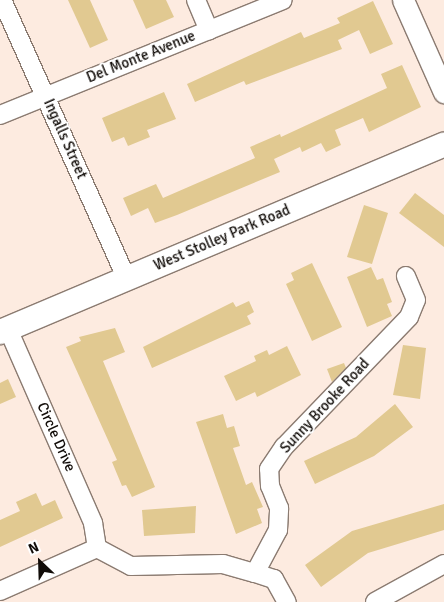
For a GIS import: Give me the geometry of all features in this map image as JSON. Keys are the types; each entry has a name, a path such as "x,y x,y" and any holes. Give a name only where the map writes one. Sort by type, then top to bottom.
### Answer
{"main road":[{"name":"West Stolley Park Road","path":"4,331 444,144"}],"street":[{"name":"Ingalls Street","path":"2,0 127,279"},
{"path":"196,0 209,30"},
{"name":"Del Monte Avenue","path":"0,115 283,0"},
{"path":"403,0 444,92"},
{"name":"Sunny Brooke Road","path":"255,573 278,530 280,508 270,486 269,469 284,447 410,317 416,300 406,276"},
{"name":"Circle Drive","path":"4,331 93,523 97,548"},
{"path":"0,591 97,548 131,566 223,564 255,573 274,579 287,602"},
{"path":"375,602 444,564"}],"building":[{"path":"68,0 90,0 108,40 90,48"},
{"path":"133,0 166,0 174,17 146,29"},
{"path":"373,1 393,44 370,54 359,30 338,40 342,49 246,85 244,81 195,102 187,84 301,32 304,38 340,23 337,18"},
{"path":"402,65 421,107 369,132 363,118 335,130 341,145 326,152 321,143 302,152 300,147 274,159 280,172 177,215 155,223 148,208 131,216 123,198 156,184 163,198 255,158 250,147 280,134 281,137 387,88 381,74"},
{"path":"164,92 176,119 147,130 150,137 128,146 124,137 112,142 102,118"},
{"path":"415,193 444,215 444,247 399,213"},
{"path":"364,205 388,213 372,264 347,257"},
{"path":"312,263 342,327 312,341 286,284 294,280 291,273"},
{"path":"371,267 377,280 383,278 392,302 387,304 392,316 367,327 347,277"},
{"path":"249,301 254,312 247,316 251,324 152,368 143,347 233,302 236,307"},
{"path":"115,328 125,352 103,361 155,487 132,497 126,485 122,486 112,462 117,460 66,347 81,341 79,337"},
{"path":"403,345 426,348 420,399 393,395"},
{"path":"287,346 301,375 257,397 255,392 236,401 224,376 256,361 254,356 267,350 269,355"},
{"path":"344,363 346,368 332,382 327,369"},
{"path":"8,379 16,397 0,404 0,383"},
{"path":"395,404 413,427 374,456 315,484 304,461 356,437"},
{"path":"223,414 227,428 234,426 240,446 233,448 246,485 252,482 263,507 257,509 262,523 236,534 196,422"},
{"path":"36,493 42,506 55,500 63,518 0,547 0,520 20,511 16,502"},
{"path":"444,504 444,530 368,553 321,587 305,565 352,531"},
{"path":"196,506 195,533 144,536 142,510"}]}
